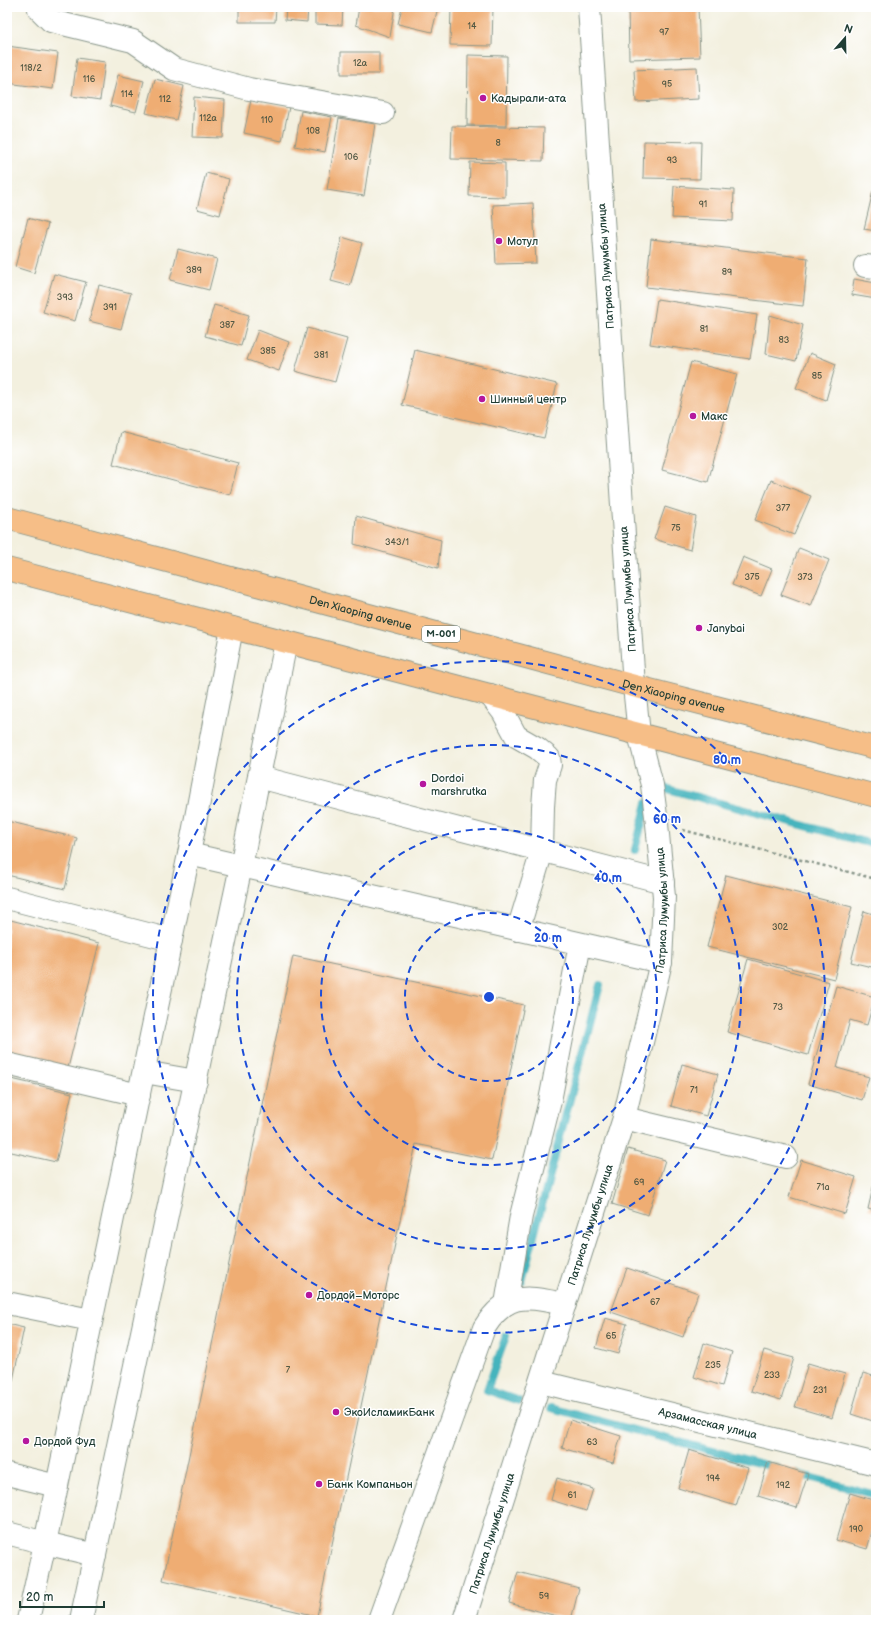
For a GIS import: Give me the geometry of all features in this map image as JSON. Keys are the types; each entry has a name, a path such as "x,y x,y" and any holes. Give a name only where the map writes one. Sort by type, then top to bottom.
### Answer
{"main road":[{"name":"Den Xiaoping avenue","path":"7,518 634,686 876,748"},
{"path":"7,569 876,796"}],"street":[{"path":"40,7 40,9 51,21 133,41 174,69 249,89 383,113"},
{"name":"Патриса Лумумбы улица","path":"464,1620 624,1118 661,962 664,897 652,785 639,734 634,686 589,7"},
{"path":"28,1620 172,940 232,628"},
{"path":"81,1620 196,1081 286,642"},
{"path":"490,695 503,712 516,736 537,748 549,758 550,765 545,780 542,851 518,930"},
{"path":"259,777 662,882"},
{"path":"189,854 661,962"},
{"path":"7,898 172,940"},
{"path":"506,1304 521,1216 550,1101 580,944"},
{"path":"7,1064 139,1095"},
{"path":"144,1072 196,1081"},
{"path":"624,1118 786,1156"},
{"path":"379,1620 484,1328 492,1316 506,1304 515,1299 527,1297 565,1304"},
{"path":"7,1303 91,1320"},
{"name":"Арзамасская улица","path":"541,1382 876,1464"},
{"path":"7,1474 57,1486"},
{"path":"7,1533 95,1555"}],"path":[{"path":"657,824 876,879"}],"building":[{"path":"239,7 276,7 275,22 239,22"},
{"path":"286,7 308,7 307,22 285,20"},
{"path":"315,7 343,7 342,25 315,24"},
{"path":"359,7 395,7 390,37 356,25"},
{"path":"402,7 438,7 432,32 398,24"},
{"path":"451,7 493,7 492,46 450,45"},
{"path":"628,7 698,7 700,57 629,59"},
{"path":"7,46 58,53 53,89 7,83"},
{"path":"341,52 379,52 379,74 341,74"},
{"path":"468,55 507,56 506,126 467,125"},
{"path":"77,58 105,62 100,100 72,96"},
{"path":"697,67 699,99 636,102 634,70"},
{"path":"118,75 144,81 136,112 110,106"},
{"path":"155,79 184,86 176,120 146,113"},
{"path":"194,97 225,100 223,138 192,137"},
{"path":"251,100 289,107 282,141 244,133"},
{"path":"301,111 332,117 325,152 295,146"},
{"path":"339,118 375,124 364,196 327,190"},
{"path":"452,126 544,128 543,161 451,159"},
{"path":"644,141 701,142 700,179 643,178"},
{"path":"470,162 505,163 505,197 469,196"},
{"path":"206,173 229,179 220,215 197,209"},
{"path":"674,186 734,190 733,221 672,218"},
{"path":"873,191 876,192 876,231 864,229"},
{"path":"533,203 536,263 496,264 493,205"},
{"path":"28,218 48,224 34,273 15,267"},
{"path":"342,237 362,243 350,286 331,281"},
{"path":"651,239 808,258 803,306 646,287"},
{"path":"178,249 217,259 209,290 170,280"},
{"path":"54,274 86,282 75,321 43,312"},
{"path":"854,279 876,283 876,299 852,295"},
{"path":"99,285 131,293 121,329 89,321"},
{"path":"657,299 757,315 750,359 650,344"},
{"path":"214,305 249,315 241,346 205,336"},
{"path":"770,315 803,325 796,361 766,354"},
{"path":"307,328 347,339 335,382 295,371"},
{"path":"258,330 289,342 279,371 247,360"},
{"path":"415,350 557,384 544,438 402,405"},
{"path":"810,353 836,364 826,400 796,388"},
{"path":"691,362 737,374 708,482 662,470"},
{"path":"121,432 238,463 230,495 113,464"},
{"path":"771,480 811,496 794,535 755,520"},
{"path":"665,507 696,517 690,550 654,539"},
{"path":"356,516 441,540 438,568 354,544"},
{"path":"799,548 829,560 811,606 781,595"},
{"path":"743,557 772,569 761,596 732,585"},
{"path":"7,821 77,838 65,889 7,875"},
{"path":"726,875 852,907 834,979 707,947"},
{"path":"864,911 876,915 876,968 851,962"},
{"path":"7,919 99,943 67,1072 7,1057"},
{"path":"293,956 524,1005 492,1160 416,1144 317,1616 163,1580"},
{"path":"748,959 829,982 808,1055 727,1032"},
{"path":"836,986 875,997 867,1025 850,1020 837,1068 869,1077 862,1100 808,1084"},
{"path":"682,1064 718,1074 706,1116 671,1106"},
{"path":"7,1078 72,1093 56,1162 7,1151"},
{"path":"628,1149 665,1160 648,1215 612,1204"},
{"path":"801,1160 856,1177 845,1214 789,1197"},
{"path":"876,1179 876,1211 868,1209"},
{"path":"627,1268 698,1293 683,1337 611,1312"},
{"path":"605,1318 627,1324 618,1354 596,1348"},
{"path":"7,1324 24,1328 8,1404 7,1404"},
{"path":"704,1343 732,1352 722,1386 694,1377"},
{"path":"764,1350 794,1358 781,1400 751,1391"},
{"path":"808,1363 845,1374 832,1418 795,1407"},
{"path":"863,1373 876,1377 876,1422 851,1414"},
{"path":"570,1420 621,1436 613,1463 562,1448"},
{"path":"689,1450 748,1468 736,1506 678,1488"},
{"path":"768,1462 808,1474 797,1508 758,1496"},
{"path":"557,1478 593,1489 586,1511 551,1500"},
{"path":"850,1493 876,1501 876,1518 867,1549 836,1540"},
{"path":"518,1572 579,1588 571,1620 509,1603"}],"waterway":[{"path":"653,785 876,845"},
{"path":"635,850 647,803"},
{"path":"522,1281 600,985"},
{"path":"506,1336 487,1390 519,1401"},
{"path":"551,1408 777,1468"},
{"path":"798,1474 876,1495"}],"place":[{"name":"Кадырали-ата","path":"483,98"},
{"name":"Мотул","path":"499,241"},
{"name":"Шинный центр","path":"482,399"},
{"name":"Макс","path":"693,416"},
{"name":"Janybai","path":"699,628"},
{"name":"Dordoi marshrutka","path":"423,784"},
{"name":"Дордой–Моторс","path":"309,1295"},
{"name":"ЭкоИсламикБанк","path":"336,1412"},
{"name":"Дордой Фуд","path":"26,1441"},
{"name":"Банк Компаньон","path":"319,1484"}]}
